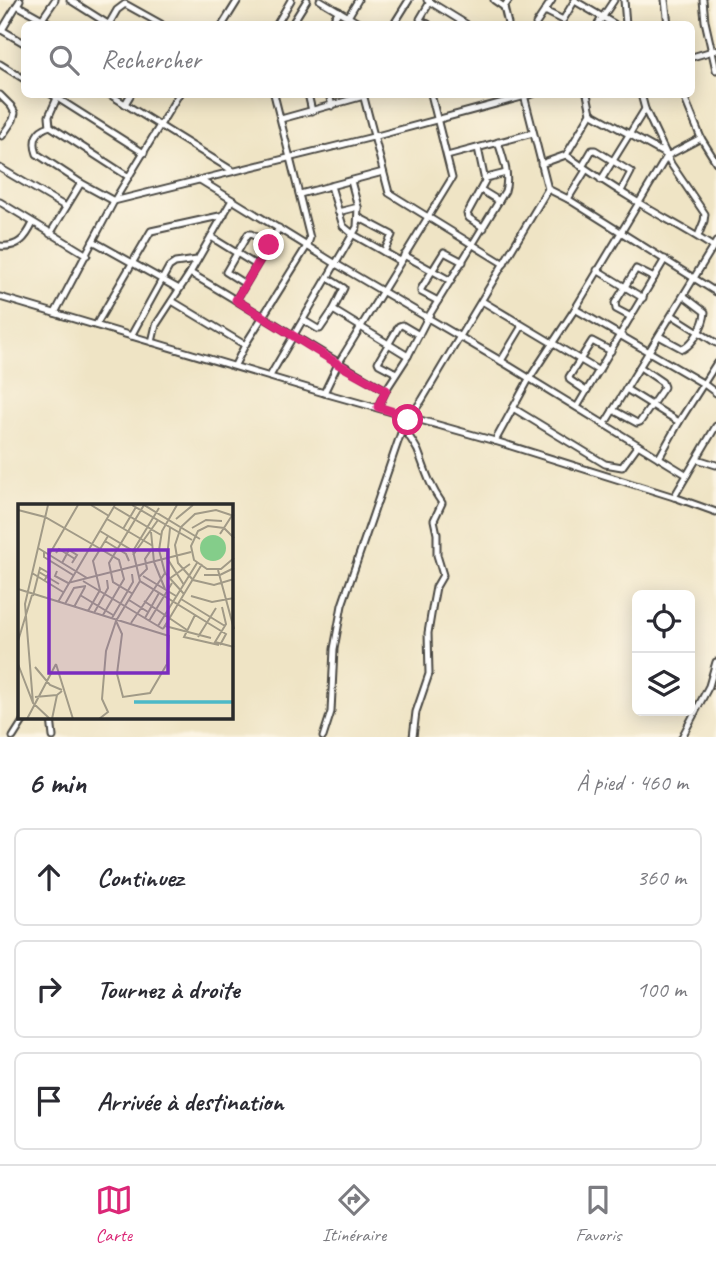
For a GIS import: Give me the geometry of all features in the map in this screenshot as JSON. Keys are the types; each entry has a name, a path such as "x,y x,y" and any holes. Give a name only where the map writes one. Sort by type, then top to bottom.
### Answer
{"street":[{"path":"42,19 55,0"},
{"path":"69,0 103,21"},
{"path":"225,21 239,0"},
{"path":"278,21 291,0"},
{"path":"294,21 307,0"},
{"path":"320,0 355,21"},
{"path":"348,17 358,0"},
{"path":"396,21 410,0"},
{"path":"494,0 504,7 507,21"},
{"path":"504,7 509,0"},
{"path":"538,21 552,0"},
{"path":"600,21 614,0"},
{"path":"624,0 626,21"},
{"path":"665,0 668,21"},
{"path":"703,0 716,70"},
{"path":"421,21 429,1 462,21"},
{"path":"545,11 564,20 575,1 608,21"},
{"path":"21,41 1,29 19,2 46,21"},
{"path":"110,21 117,9 125,4 156,21"},
{"path":"332,21 338,11"},
{"path":"695,56 713,51"},
{"path":"0,64 21,77"},
{"path":"0,94 15,113 1,135 1,143"},
{"path":"50,126 49,116 54,98"},
{"path":"57,98 144,153"},
{"path":"65,103 68,98"},
{"path":"115,98 233,171"},
{"path":"125,104 129,98"},
{"path":"55,313 114,201 177,98"},
{"path":"235,365 307,246 310,234 275,98"},
{"path":"309,98 312,111"},
{"path":"330,98 332,106"},
{"path":"281,119 355,98"},
{"path":"364,98 389,193 504,264"},
{"path":"324,393 338,364 452,178 432,98"},
{"path":"129,177 50,126 43,128 35,138 37,154 114,201 517,98"},
{"path":"323,737 331,712 334,649 342,605 403,427 482,302 548,189 524,98"},
{"path":"541,164 566,155 591,113 588,98"},
{"path":"642,98 667,156 705,214 698,236"},
{"path":"684,98 701,138 716,162"},
{"path":"601,180 645,109"},
{"path":"591,113 667,156"},
{"path":"447,156 533,133"},
{"path":"495,441 529,379 575,309 667,156 701,138"},
{"path":"378,407 507,186 498,142"},
{"path":"478,148 485,178 467,214 484,228"},
{"path":"568,199 593,150 631,173 621,191"},
{"path":"566,155 637,203 715,246 604,425"},
{"path":"0,168 66,208"},
{"path":"300,194 383,172"},
{"path":"485,178 506,173"},
{"path":"200,180 687,475"},
{"path":"270,376 358,226 358,207 351,181"},
{"path":"50,234 81,183"},
{"path":"331,186 342,226 400,261"},
{"path":"548,189 716,292"},
{"path":"481,190 499,201"},
{"path":"152,342 156,326 232,200"},
{"path":"0,202 87,255"},
{"path":"338,212 358,207"},
{"path":"96,325 151,231 224,215"},
{"path":"358,217 391,235 384,252"},
{"path":"0,246 13,245 22,240 33,223"},
{"path":"236,300 279,228"},
{"path":"245,284 226,272 237,253 250,234 269,245"},
{"path":"211,237 256,265"},
{"path":"93,241 179,289"},
{"path":"438,302 421,290 432,271 444,252 463,262"},
{"path":"404,255 451,281"},
{"path":"577,407 665,259"},
{"path":"131,336 172,264 197,260"},
{"path":"597,270 643,298"},
{"path":"631,317 614,306 625,287 636,270 654,278"},
{"path":"190,273 338,364 386,390"},
{"path":"303,320 318,329 333,310 344,288 328,278"},
{"path":"0,296 495,441 716,512"},
{"path":"659,336 683,349 688,347 698,331 706,316 705,312 684,296"},
{"path":"172,301 245,345"},
{"path":"482,302 599,371"},
{"path":"575,309 716,393"},
{"path":"333,310 408,356"},
{"path":"672,315 716,343"},
{"path":"396,373 379,364 379,360 399,326 419,335"},
{"path":"501,361 522,326"},
{"path":"586,391 569,379 580,360 592,341 611,351"},
{"path":"659,458 716,364"},
{"path":"613,410 637,423 642,421 664,387 640,367"},
{"path":"626,389 679,422"},
{"path":"513,408 605,464 622,467"},
{"path":"674,497 716,426"},
{"path":"403,427 415,445 435,494 442,503 434,520 437,555 443,575 436,587 433,603 428,633 429,674 416,712 413,737"},
{"path":"616,479 638,445"},
{"path":"697,459 716,465"},
{"path":"682,737 709,686 716,662"},
{"path":"13,737 24,720"}],"route":[{"path":"269,245 236,300 338,364 386,390 378,407 410,417 408,420"}]}
